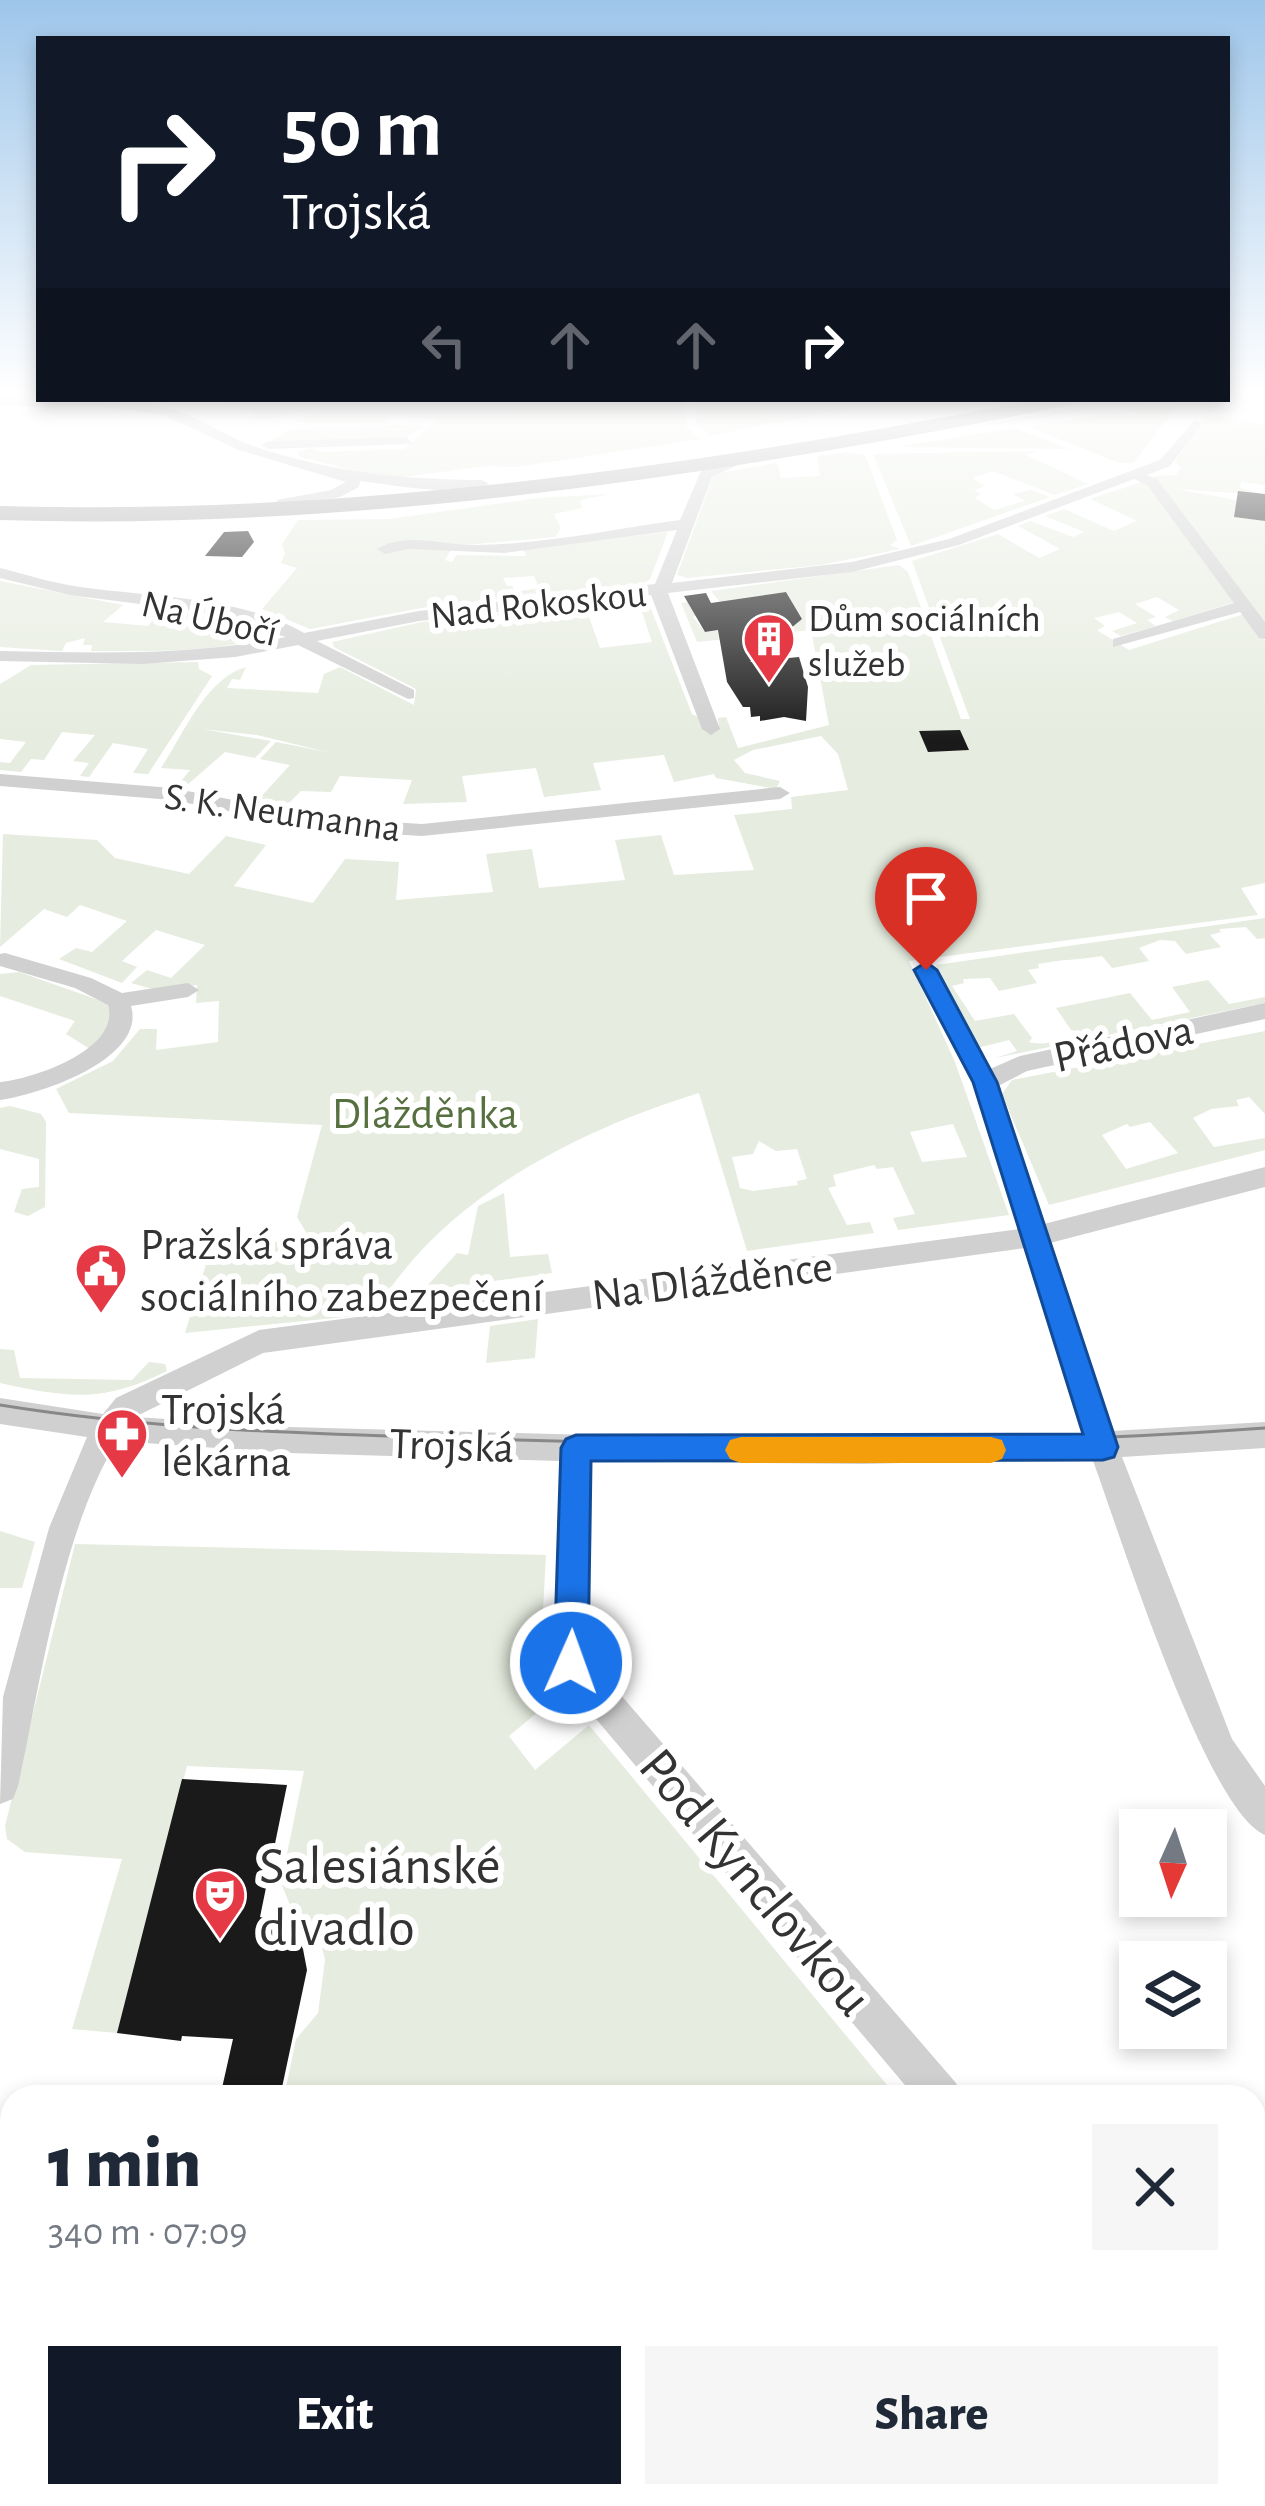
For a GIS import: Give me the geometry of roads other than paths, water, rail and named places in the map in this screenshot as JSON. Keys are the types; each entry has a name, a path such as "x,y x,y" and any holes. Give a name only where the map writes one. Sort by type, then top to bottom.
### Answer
{"main road":[{"path":"0,509 163,505"},
{"path":"0,509 186,515 370,505"}],"street":[{"path":"694,505 661,589 711,729"},
{"name":"Nad Rokoskou","path":"0,656 78,660 190,656 419,616 789,577 898,558 1055,505"},
{"path":"1168,505 1265,634"},
{"path":"386,549 405,542 490,550 686,524"},
{"name":"Na Úbočí","path":"0,573 281,627 408,694"},
{"path":"1119,644 1241,606"},
{"name":"S. K. Neumanna","path":"0,780 172,794 373,829 422,830 780,794"},
{"path":"0,1091 22,1092 99,1055 118,1033 123,1016 118,1001 102,991 5,960"},
{"path":"926,970 985,1082 1103,1447 1219,1750 1265,1816"},
{"path":"118,1001 188,990"},
{"name":"Přádova","path":"985,1082 1020,1064 1265,1011"},
{"name":"Na Dlážděnce","path":"105,1429 126,1407 259,1342 1033,1237 1265,1178"},
{"name":"Trojská","path":"0,1411 175,1435 576,1448 1103,1447 1265,1435"},
{"path":"0,1786 68,1514 105,1429"},
{"name":"Pod Kynclovkou","path":"576,1448 571,1663 932,2085"}],"tram line":[{"path":"0,1405 240,1430 579,1442 971,1442 1265,1428"}],"place":[{"name":"Dům sociálních služeb","path":"769,685"},
{"name":"Pražská správa sociálního zabezpečení","path":"101,1315"},
{"name":"Trojská lékárna","path":"122,1480"},
{"name":"Salesiánské divadlo","path":"220,1941"}],"park label":[{"name":"Dlážděnka","path":"425,1112"}]}
